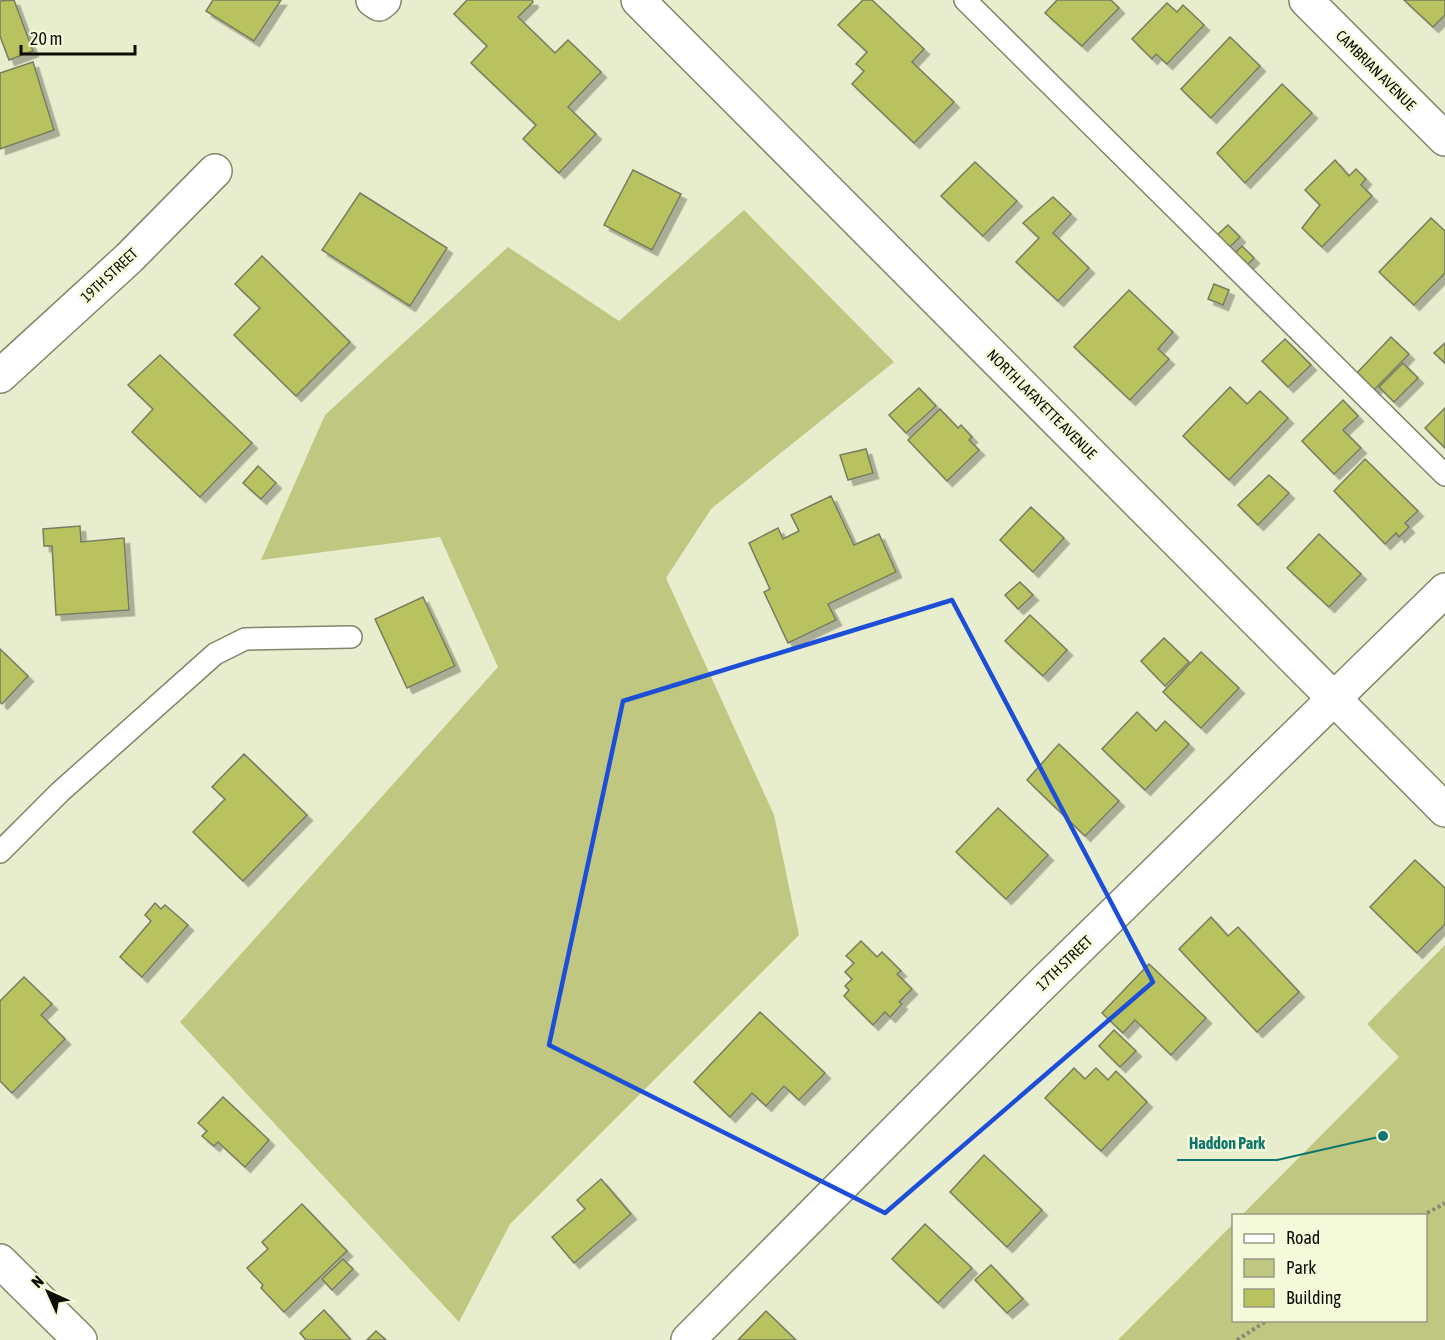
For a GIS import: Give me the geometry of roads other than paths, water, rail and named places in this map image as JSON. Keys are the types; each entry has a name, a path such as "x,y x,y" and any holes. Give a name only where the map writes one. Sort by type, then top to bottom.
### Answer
{"street":[{"name":"NORTH LAFAYETTE AVENUE","path":"638,0 1445,810"},
{"name":"CAMBRIAN AVENUE","path":"1306,0 1445,139"},
{"name":"19TH STREET","path":"0,376 129,258 215,171"},
{"name":"17TH STREET","path":"688,1340 1036,990 1445,590"},
{"path":"0,1261 80,1340"}],"lane":[{"path":"965,0 1445,476"},
{"path":"0,852 60,792 215,654 245,639 351,638"}],"place":[{"name":"Haddon Park","path":"1383,1136"}]}
